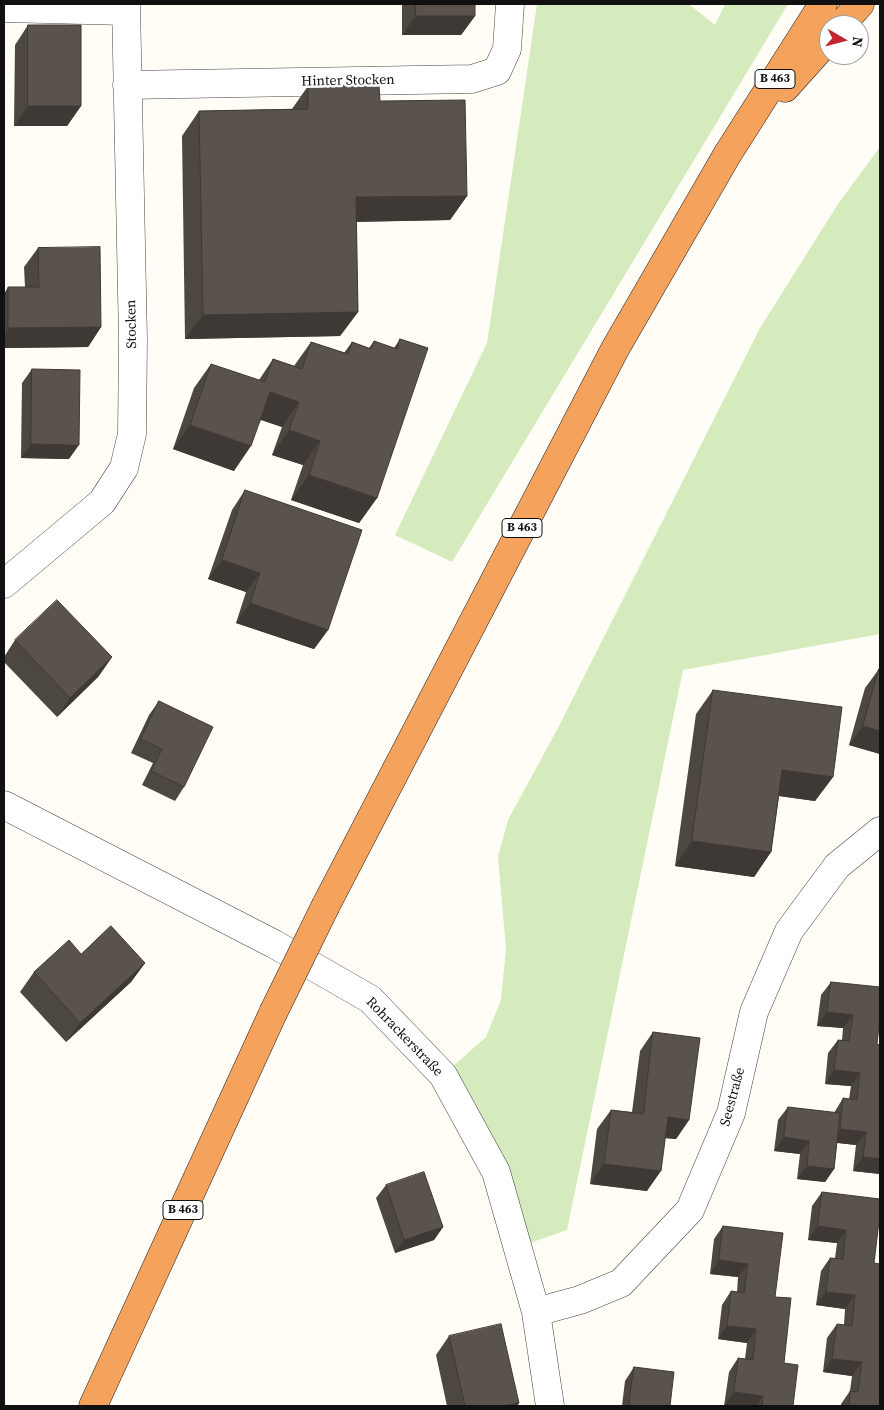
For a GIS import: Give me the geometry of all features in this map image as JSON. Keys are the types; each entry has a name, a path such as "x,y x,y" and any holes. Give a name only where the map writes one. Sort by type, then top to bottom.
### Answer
{"highway":[{"name":"B 463","path":"93,1406 273,1013 326,905 615,349 727,155 823,4"},
{"path":"850,15 860,4"},
{"name":"B 463","path":"727,155 819,50"}],"street":[{"name":"Hinter Stocken","path":"127,85 472,79 497,71 507,49 510,4"},
{"name":"Stocken","path":"4,8 126,7 133,340 132,434 124,468 102,502 4,584"},
{"name":"Rohrackerstraße","path":"4,805 274,944 370,999 443,1075 496,1172 536,1312 550,1406"},
{"name":"Seestraße","path":"536,1312 580,1300 621,1283 690,1210 732,1113 754,1012 789,931 837,866 880,831"}],"green space":[{"path":"537,4 689,4 715,25 725,4 788,4 452,562 395,535 487,343"},
{"path":"880,147 880,634 683,670 567,1230 530,1243 443,1075 486,1037 501,1000 506,949 498,857 508,820 559,726 760,328 838,204"}],"building":[{"path":"416,4 475,4 475,16 416,16"},
{"path":"28,25 81,25 81,106 28,106"},
{"path":"379,85 380,101 465,100 467,196 356,197 358,312 203,315 199,111 308,109 308,86"},
{"path":"100,247 101,327 8,328 8,287 39,287 38,248"},
{"path":"400,339 428,348 377,498 309,475 320,441 289,430 299,402 270,392 251,446 190,425 211,364 265,382 273,359 302,369 311,342 348,354 352,342 371,349 374,341 397,349"},
{"path":"32,369 80,370 79,445 31,444"},
{"path":"245,490 362,530 328,630 250,603 260,573 222,560"},
{"path":"57,600 112,657 70,698 15,640"},
{"path":"880,669 880,731 863,726"},
{"path":"713,690 842,707 833,777 782,770 771,852 692,841"},
{"path":"159,701 213,727 184,787 151,771 162,749 141,739"},
{"path":"111,926 145,963 80,1023 34,972 69,940 81,954"},
{"path":"831,982 880,987 880,1017 877,1044 880,1045 880,1159 863,1157 866,1132 840,1129 843,1098 857,1100 860,1073 834,1070 838,1040 849,1041 853,1015 827,1012"},
{"path":"653,1032 700,1038 689,1120 668,1117 661,1171 604,1164 611,1110 643,1114"},
{"path":"788,1107 840,1113 834,1169 807,1166 809,1141 784,1137"},
{"path":"424,1172 443,1227 404,1240 386,1185"},
{"path":"822,1192 880,1199 874,1263 880,1264 880,1406 849,1406 850,1391 858,1392 862,1362 832,1359 837,1324 852,1326 855,1295 826,1292 830,1258 843,1259 846,1230 818,1226"},
{"path":"723,1226 783,1233 775,1297 791,1298 784,1363 798,1365 793,1406 762,1406 763,1396 734,1392 738,1358 753,1360 756,1329 727,1326 731,1291 744,1293 748,1264 719,1260"},
{"path":"501,1324 519,1403 504,1406 465,1406 449,1336"},
{"path":"634,1367 674,1372 670,1406 629,1406"}]}
